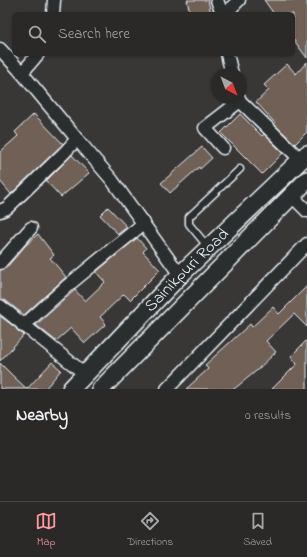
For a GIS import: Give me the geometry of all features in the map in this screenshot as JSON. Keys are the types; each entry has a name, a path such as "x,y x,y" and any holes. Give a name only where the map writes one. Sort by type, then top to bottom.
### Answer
{"main road":[{"name":"Sainikpuri Road","path":"71,389 180,275 304,157"},
{"name":"Sainikpuri Road","path":"101,389 307,180"},
{"path":"123,334 139,350"}],"street":[{"path":"53,12 54,0"},
{"path":"217,0 221,12"},
{"path":"227,12 239,0"},
{"path":"0,49 112,180 180,275"},
{"path":"22,73 36,56"},
{"path":"227,56 230,68"},
{"path":"223,148 205,128 234,104"},
{"path":"246,104 304,157"},
{"path":"0,211 7,208 77,139"},
{"path":"291,195 307,211"},
{"path":"23,326 66,287 144,223"},
{"path":"0,263 31,228"},
{"path":"167,389 307,244"},
{"path":"0,306 23,326 85,374"}],"lane":[{"path":"209,248 189,224 189,217 240,169"}],"building":[{"path":"187,0 208,0 211,12 190,12"},
{"path":"264,0 307,0 307,58 295,42 295,12 273,12"},
{"path":"307,62 307,132 295,144 274,124 275,123 256,102 269,90 264,85 287,64 296,74"},
{"path":"34,114 63,144 11,194 0,181 0,152 18,136 15,132"},
{"path":"240,114 262,136 264,134 283,153 262,174 221,133"},
{"path":"202,147 212,158 200,169 199,167 170,193 161,183"},
{"path":"72,155 89,173 61,197 46,181"},
{"path":"108,207 127,227 118,234 100,215"},
{"path":"38,234 54,255 50,258 66,277 24,315 5,300 0,299 0,270 6,268 25,246"},
{"path":"137,238 146,248 143,252 160,270 130,300 124,294 100,317 106,324 85,343 71,328 56,341 36,325 75,290 85,301 105,282 96,272"},
{"path":"307,286 307,327 294,314 266,341 276,352 255,372 234,389 186,389 208,369 205,365 250,324 252,327 273,307 279,314"},
{"path":"0,316 24,335 0,361"},
{"path":"307,340 307,389 272,389 297,364 291,356"},
{"path":"52,362 61,370 45,389 27,389"},
{"path":"0,363 13,376 27,389 0,389"}]}
